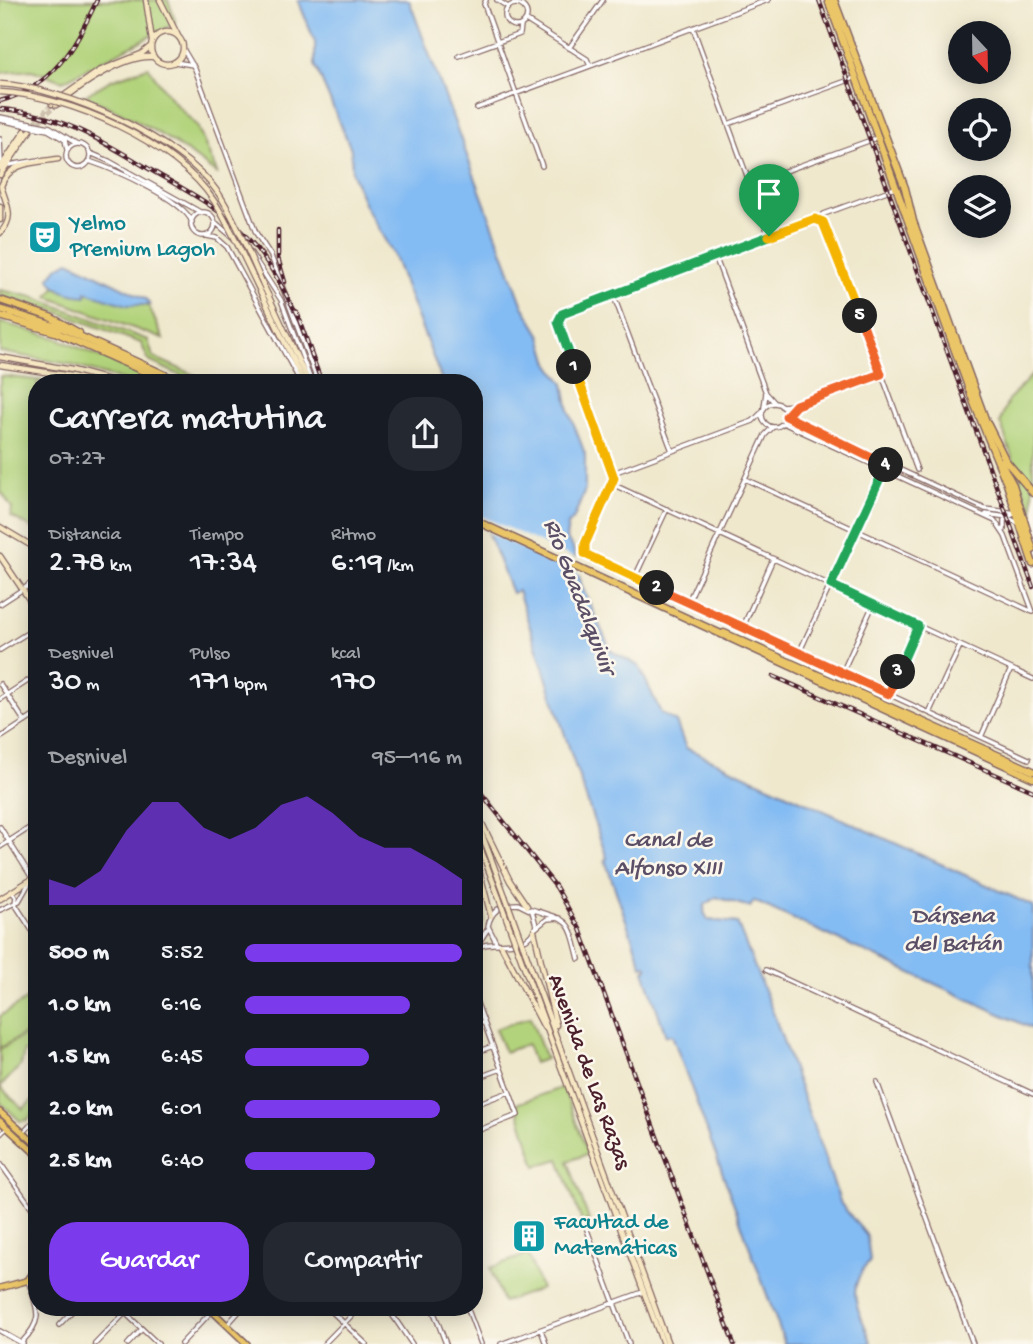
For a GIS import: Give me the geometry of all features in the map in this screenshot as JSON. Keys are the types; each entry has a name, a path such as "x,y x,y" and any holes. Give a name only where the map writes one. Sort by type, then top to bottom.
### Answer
{"highway":[{"path":"828,0 898,187 913,236 1033,550"},
{"path":"834,0 988,425 1033,565"},
{"path":"0,302 33,310 74,328 83,337"},
{"path":"0,309 27,315 83,337 152,374"},
{"path":"0,316 55,332 160,374"},
{"path":"988,425 1006,461 1033,493"},
{"path":"483,524 1033,778"},
{"path":"722,633 1033,771"}],"main road":[{"path":"146,0 153,57"},
{"path":"160,0 179,37 183,49 175,62 165,64 153,57 141,58 111,69 54,104 91,76 141,54 164,32 179,37"},
{"path":"0,84 45,90 84,104 135,128 182,157 218,193 303,374"},
{"path":"0,92 43,96 86,111 131,134 189,173 214,200 265,296"},
{"path":"0,175 27,131"},
{"path":"0,233 9,219 8,201 1,186 7,172 19,165 58,159"},
{"path":"0,206 0,220"},
{"path":"0,357 87,374"},
{"path":"0,365 58,374"},
{"path":"0,527 28,544"},
{"path":"0,556 28,595"},
{"path":"483,826 510,881 528,907"},
{"name":"Avenida de Las Razas","path":"483,840 646,1291"},
{"name":"Avenida de Las Razas","path":"483,852 502,897"},
{"path":"0,899 28,881"},
{"path":"483,885 491,916"},
{"path":"534,930 558,1048"},
{"path":"498,943 558,1048"},
{"name":"Avenida de Las Razas","path":"558,1048 617,1216 666,1344"},
{"path":"0,1112 28,1137"},
{"path":"0,1121 28,1147"},
{"path":"0,1288 28,1280"},
{"path":"217,1316 247,1344"}],"street":[{"path":"486,0 484,4 542,166"},
{"path":"497,0 508,7"},
{"path":"569,48 603,0"},
{"path":"477,107 768,0"},
{"path":"521,26 507,21 505,14 508,7 518,1 527,21 587,59 590,66"},
{"path":"458,56 520,34 521,26 527,21"},
{"path":"693,28 769,236"},
{"path":"183,49 194,66 256,233 271,256 315,374"},
{"path":"175,62 194,66"},
{"path":"728,124 852,79"},
{"path":"0,118 48,130 65,140 68,163"},
{"path":"0,118 50,127 77,144 87,147 89,160 79,168 58,159 18,161 2,168 0,139"},
{"path":"749,184 874,139"},
{"path":"67,150 77,144"},
{"path":"90,153 109,160 210,215 242,244 273,284 304,374"},
{"path":"89,160 106,165 170,200 186,211 194,232 217,238 227,247 302,374"},
{"path":"898,187 824,214 817,220 567,310 558,322 613,473 612,484 584,548 585,554 1029,759"},
{"path":"192,222 202,213"},
{"path":"817,220 828,228 917,471"},
{"path":"207,236 214,230 215,222"},
{"path":"715,256 766,393 775,403 796,405 881,374"},
{"path":"613,293 672,451"},
{"path":"613,473 753,421 764,407 766,393"},
{"path":"764,407 775,403"},
{"path":"781,405 786,416 984,514 999,524 1005,536"},
{"path":"688,602 765,435 783,423 796,405"},
{"path":"761,413 765,435"},
{"path":"753,421 772,428"},
{"path":"783,423 985,509 1016,508"},
{"path":"799,653 885,466"},
{"path":"745,480 1033,612 1002,525 1016,508"},
{"path":"612,484 1033,679"},
{"path":"634,577 667,509"},
{"path":"984,514 1007,517 1018,524"},
{"path":"743,627 773,559"},
{"path":"0,604 28,585"},
{"path":"842,673 873,606"},
{"path":"889,694 918,626"},
{"path":"0,650 28,633"},
{"path":"929,713 960,646"},
{"path":"981,737 1011,669"},
{"path":"0,699 28,681"},
{"path":"0,684 25,722"},
{"path":"0,738 28,720"},
{"path":"0,827 28,868"},
{"path":"0,847 28,829"},
{"path":"0,910 15,904 28,889"},
{"path":"11,892 28,924"},
{"path":"483,936 491,916 508,904 528,907 562,918 573,933 579,959"},
{"path":"528,907 535,918 534,930"},
{"path":"483,944 516,943 547,919 562,918"},
{"path":"488,928 498,943"},
{"path":"766,970 1033,1094"},
{"path":"483,1129 518,1115 484,1022"},
{"path":"483,1050 493,1046"},
{"path":"483,1076 501,1069"},
{"path":"877,1082 973,1344"},
{"path":"483,1102 509,1092"},
{"path":"0,1135 7,1128"},
{"path":"23,1133 28,1128"},
{"path":"0,1163 28,1202"},
{"path":"617,1216 586,1227 629,1344"},
{"path":"501,1344 646,1291"},
{"path":"0,1331 23,1343 36,1327 37,1316"},
{"path":"59,1325 66,1316"},
{"path":"95,1344 122,1316"},
{"path":"128,1316 158,1344"},
{"path":"181,1344 204,1316"},
{"path":"226,1325 234,1316"},
{"path":"337,1316 366,1344"},
{"path":"324,1344 351,1316"},
{"path":"393,1316 412,1344"},
{"path":"435,1316 446,1344"},
{"path":"470,1316 481,1344"},
{"path":"128,1344 142,1329"},
{"path":"541,1330 546,1344"}],"green space":[{"path":"0,0 168,0 176,23 63,81 32,70 0,73"},
{"path":"148,67 171,99 197,126 218,175 154,130 84,96 111,80"},
{"path":"55,287 69,292 95,293 149,306 163,339 48,297"},
{"path":"0,290 33,297 148,340 153,357 192,374 177,374 149,361 141,343 44,307 0,296"},
{"path":"0,322 56,338 141,374 102,374 68,364 0,352"},
{"path":"1033,374 1033,516 1000,422 1008,400"},
{"path":"0,376 28,379 28,526 11,516 12,508 0,490"},
{"path":"28,999 28,1032 0,1048 0,1016"},
{"path":"530,1017 546,1059 534,1063 527,1044 505,1052 495,1029"},
{"path":"28,1033 28,1049 24,1051 21,1065 0,1087 0,1049"},
{"path":"0,1087 23,1109 28,1104 28,1119 20,1121 0,1102"},
{"path":"563,1087 588,1154 568,1161 589,1220 582,1222 559,1159 536,1166 516,1104"},
{"path":"528,1254 541,1289 503,1302 490,1268"}],"water":[{"name":"Canal de Alfonso XIII","path":"298,0 409,0 523,306 541,336 549,363 564,384 569,411 585,454 585,490 574,518 568,525 566,538 573,548 582,587 611,651 639,666 661,713 676,722 686,748 1033,906 1033,1029 754,901 750,907 716,897 705,905 704,912 708,920 737,923 774,1015 841,1204 867,1236 870,1261 857,1282 855,1291 859,1311 872,1344 785,1344 672,1035 666,1036 644,971 648,969 646,965 642,966 605,860 607,858 518,591 512,593 483,521 483,374 440,374 393,254 365,205 352,173 351,149 315,65 315,42"},
{"path":"69,261 146,299 150,305 127,305 86,292 86,296 80,296 60,290 49,278 57,268"}],"pier":[{"path":"483,517 579,560 583,576 486,532"}],"tunnel":[{"path":"25,131 52,104"},
{"path":"30,131 56,105"}],"railway":[{"path":"0,101 34,86 60,63 71,49 97,0"},
{"path":"819,0 1033,587"},
{"path":"0,109 44,117 85,133 215,209 235,225 261,254 299,320"},
{"path":"278,230 278,258 285,282"},
{"path":"296,311 311,352"},
{"path":"311,353 319,374"},
{"path":"773,676 1033,791"},
{"path":"483,795 556,887 580,929 734,1344"}],"place":[{"name":"Yelmo Premium Lagoh","path":"45,237"},
{"name":"Facultad de Matemáticas","path":"529,1236"}],"route":[{"path":"815,219 826,225 881,374 796,405 786,416 886,464 831,585 918,626 889,694 585,554 585,544 614,478 559,327 559,318 567,310 769,236 815,219"}],"water label":[{"name":"Río Guadalquivir","path":"578,597"},
{"name":"Dársena del Batán","path":"953,931"}]}
